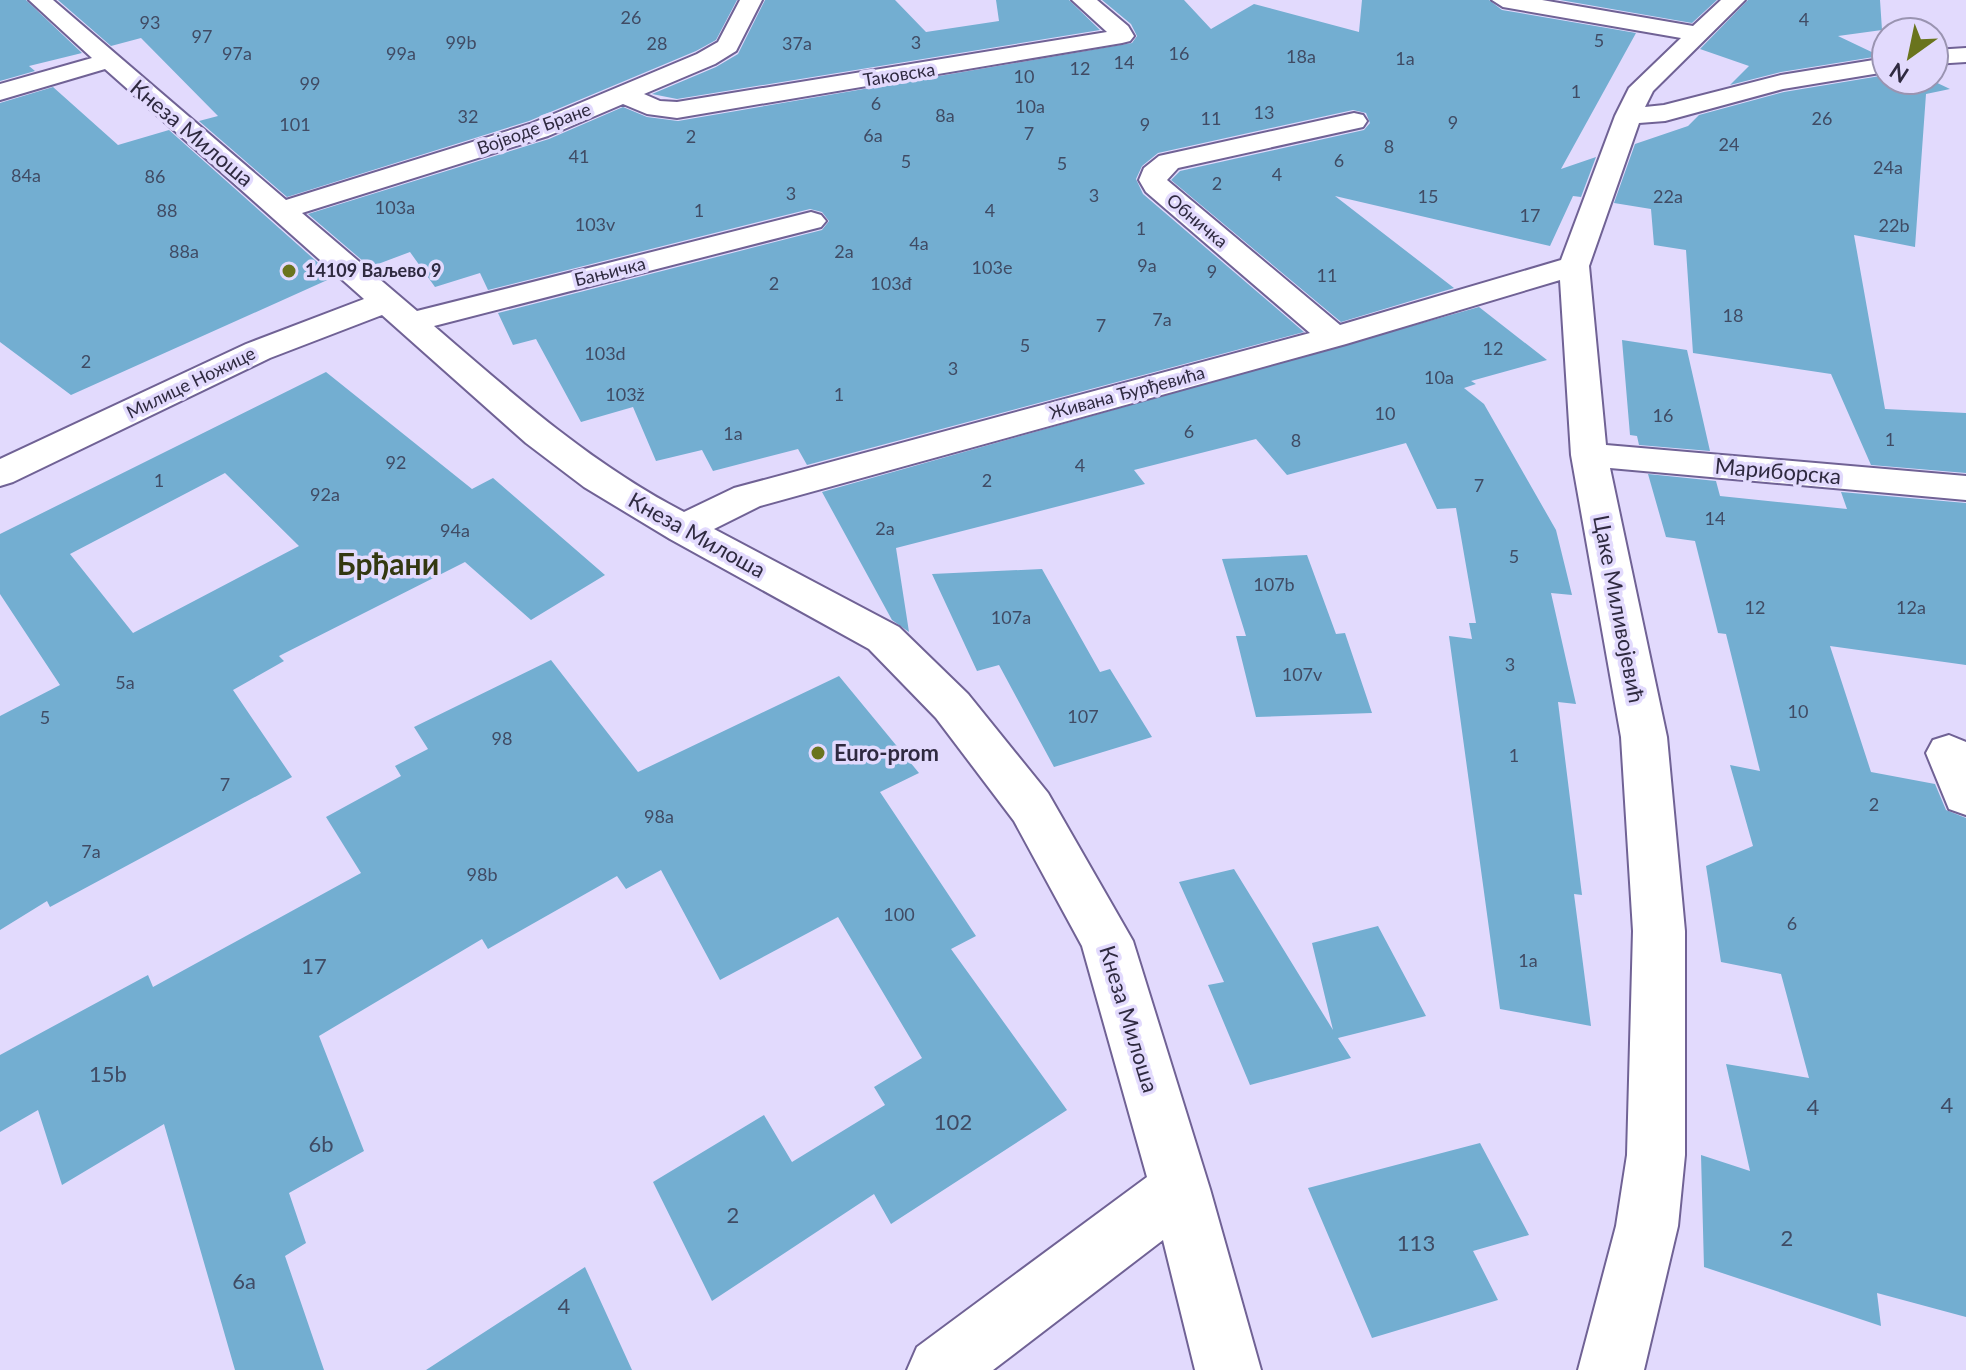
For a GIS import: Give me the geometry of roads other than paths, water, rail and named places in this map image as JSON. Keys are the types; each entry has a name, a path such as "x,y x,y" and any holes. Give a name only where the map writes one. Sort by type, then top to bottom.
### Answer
{"street":[{"name":"Кнеза Милоша","path":"40,0 539,435 597,479 684,530 884,638 952,706 1031,807 1107,941 1180,1189 1228,1370"},
{"name":"Војводе Бране","path":"283,210 496,145 624,95 728,46 751,0"},
{"name":"Таковска","path":"624,95 656,109 677,110 1122,36 1083,0"},
{"path":"1503,0 1697,34"},
{"name":"Цаке Миливојевић","path":"1611,1370 1647,1226 1656,1155 1659,931 1644,737 1589,455 1574,266 1628,116 1646,82 1734,0"},
{"path":"0,92 108,61"},
{"path":"1628,116 1665,113 1781,82 1870,68"},
{"name":"Обничка","path":"1334,337 1156,186 1153,180 1160,168 1169,162 1354,121"},
{"name":"Бањичка","path":"398,312 811,221"},
{"name":"Живана Ђурђевића","path":"684,530 712,512 747,497 1334,337 1574,266"},
{"name":"Милице Ножице","path":"0,474 258,351 398,312"},
{"name":"Мариборска","path":"1589,455 1966,488"},
{"path":"1949,753 1966,796"},
{"path":"940,1370 1180,1189"}],"place":[{"name":"14109 Ваљево 9","path":"289,271"},
{"name":"Euro-prom","path":"818,753"}],"district":[{"name":"Брђани","path":"388,565"}]}
